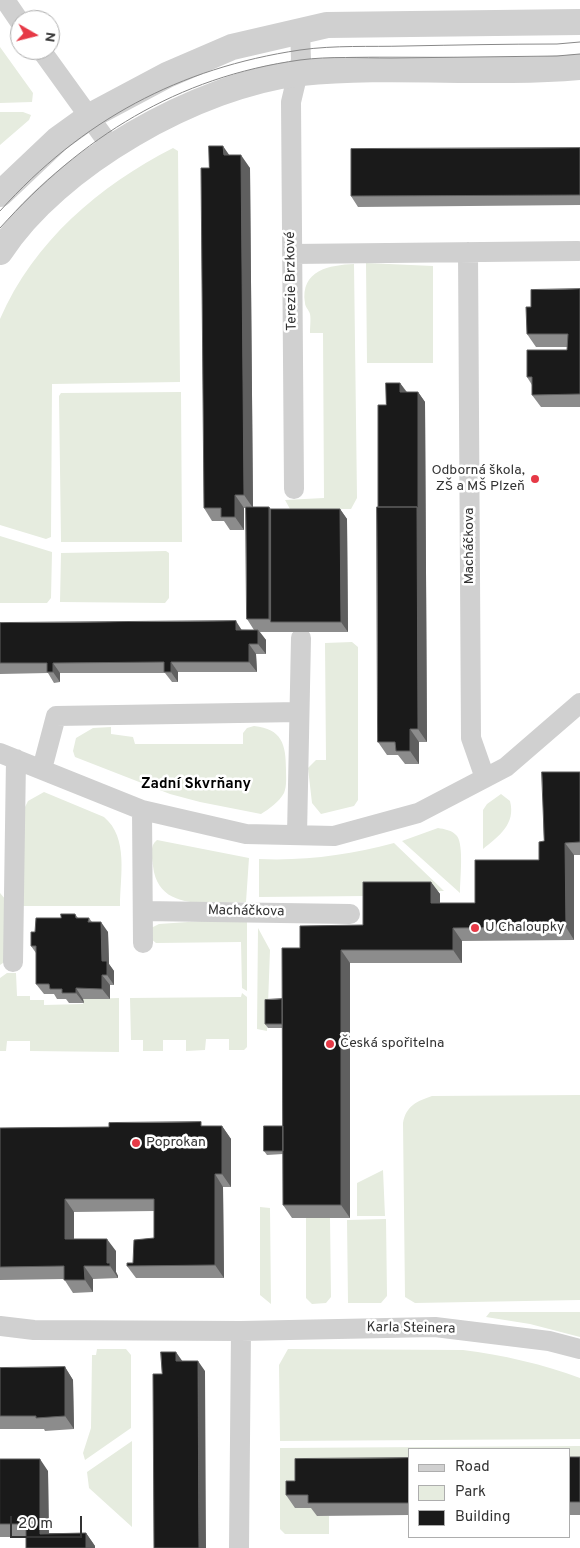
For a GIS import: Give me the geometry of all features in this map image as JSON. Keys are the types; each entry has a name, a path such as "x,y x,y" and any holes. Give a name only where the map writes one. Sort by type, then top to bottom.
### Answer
{"street":[{"path":"0,194 31,163 90,116 167,75 232,47 327,25 580,22"},
{"name":"Terezie Brzkové","path":"294,489 291,102 301,60 300,30"},
{"path":"48,60 111,146"},
{"path":"0,252 24,221 45,199 111,146 168,115 256,81 331,71 580,68"},
{"path":"292,254 578,251"},
{"name":"Macháčkova","path":"468,252 471,738 485,778"},
{"path":"297,835 301,638"},
{"path":"13,962 8,756 142,810 246,834 334,836 418,813 506,767 580,703"},
{"path":"42,770 56,716 300,712"},
{"path":"142,810 143,943"},
{"name":"Macháčkova","path":"143,911 350,914"},
{"name":"Karla Steinera","path":"0,1326 34,1330 241,1331 435,1327 549,1341 580,1350"},
{"path":"239,1548 241,1331"}],"green space":[{"path":"0,47 33,93 32,102 0,103"},
{"path":"0,112 23,112 31,115 29,120 0,145"},
{"path":"173,148 178,151 180,382 52,384 51,537 46,539 0,525 0,319 14,291 31,265 50,241 72,219 95,198 120,180"},
{"path":"366,263 433,266 433,363 367,363"},
{"path":"354,264 357,498 351,509 290,509 285,500 324,498 323,333 310,333 310,316 305,304 307,283 312,276 327,268"},
{"path":"181,392 182,542 61,542 59,396 61,393"},
{"path":"0,536 52,552 51,598 47,603 0,603"},
{"path":"166,551 169,553 169,598 165,603 60,602 61,553"},
{"path":"352,642 358,647 358,800 354,806 321,814 312,803 308,768 316,760 326,760 325,643"},
{"path":"254,726 271,730 276,734 283,745 286,761 286,787 284,793 277,802 261,814 170,794 75,757 73,751 76,738 93,728 111,727 111,734 133,737 135,744 243,744 243,733 247,728"},
{"path":"44,792 104,817 112,826 120,846 122,870 120,906 22,906 22,813 28,801"},
{"path":"501,794 510,801 511,816 505,829 483,849 483,810 487,804"},
{"path":"438,828 453,832 459,841 461,855 460,893 402,841"},
{"path":"157,840 249,858 246,902 203,903 188,902 175,898 165,891 157,881 153,866 152,848"},
{"path":"394,843 444,891 367,892 366,896 259,897 259,859 294,859 327,856 361,851"},
{"path":"0,893 6,900 6,961 0,965"},
{"path":"231,919 247,922 247,991 242,988 241,942 156,943 151,939 151,928 159,924"},
{"path":"258,928 270,950 267,1031 257,1029"},
{"path":"7,973 16,973 17,996 30,996 30,1000 44,1000 44,1005 83,1004 83,999 119,998 119,1052 30,1051 30,1041 7,1041 6,1051 0,1051 0,978"},
{"path":"242,993 247,997 247,1047 244,1050 229,1050 229,1039 206,1039 205,1050 186,1051 186,1040 163,1040 163,1051 143,1051 143,1040 131,1040 130,998 241,997"},
{"path":"580,1095 580,1300 415,1303 405,1297 403,1123 404,1117 410,1108 417,1102 432,1096"},
{"path":"383,1170 385,1216 357,1216 357,1183"},
{"path":"260,1207 270,1208 271,1304 260,1295"},
{"path":"306,1218 330,1218 331,1297 326,1303 312,1304 306,1298"},
{"path":"386,1219 387,1296 381,1303 348,1303 347,1220"},
{"path":"490,1312 580,1312 580,1337 530,1324 486,1317"},
{"path":"97,1349 126,1349 131,1355 131,1428 85,1460 83,1453 91,1428 92,1355 96,1355"},
{"path":"288,1349 463,1350 507,1357 552,1368 580,1378 580,1439 280,1441 279,1365"},
{"path":"132,1441 132,1527 89,1488 87,1472"},
{"path":"580,1446 580,1470 570,1470 570,1448 408,1448 408,1471 317,1508 317,1516 329,1516 329,1534 285,1534 280,1529 280,1448"}],"building":[{"path":"209,146 223,146 224,155 241,155 244,495 235,495 235,517 221,517 221,508 204,508 201,168 209,168"},
{"path":"580,148 580,195 351,196 351,149"},
{"path":"580,289 580,394 532,395 532,377 527,377 527,350 567,350 568,334 527,334 526,307 531,307 531,290"},
{"path":"386,383 400,383 400,392 418,392 418,509 417,507 378,507 378,405 386,405"},
{"path":"246,507 269,507 269,619 247,619"},
{"path":"377,507 417,507 418,729 410,729 410,751 396,751 395,742 378,742"},
{"path":"271,509 340,509 341,622 271,622"},
{"path":"236,621 236,630 258,630 258,644 249,644 249,662 171,662 171,672 164,672 164,662 53,663 53,672 47,672 47,663 0,663 0,623"},
{"path":"542,772 580,772 580,842 565,843 566,927 453,928 453,950 341,950 341,1205 283,1205 282,948 300,948 300,926 363,925 363,882 431,882 431,903 475,903 475,860 539,860 539,842 544,841"},
{"path":"61,914 75,914 76,918 89,918 88,922 101,922 102,961 107,961 107,975 102,975 102,989 76,988 76,993 62,993 62,989 50,989 49,984 36,984 36,946 31,946 31,932 35,932 36,918 61,918"},
{"path":"282,999 282,1024 265,1024 265,1000"},
{"path":"201,1122 201,1126 222,1126 222,1174 215,1174 215,1265 127,1266 127,1263 133,1263 134,1240 154,1238 154,1199 65,1199 65,1239 107,1239 107,1263 110,1263 110,1266 84,1266 85,1280 64,1280 64,1266 0,1267 0,1128 109,1127 109,1123"},
{"path":"264,1126 283,1126 283,1151 264,1151"},
{"path":"161,1352 176,1352 176,1361 198,1361 199,1548 154,1548 153,1374 162,1374"},
{"path":"65,1367 65,1416 36,1418 36,1416 0,1416 0,1368"},
{"path":"570,1457 580,1457 580,1502 570,1502"},
{"path":"408,1458 408,1503 308,1503 308,1495 286,1495 286,1481 295,1481 295,1459"},
{"path":"0,1459 40,1459 40,1534 86,1533 86,1548 26,1548 26,1524 0,1524"}],"tram line":[{"path":"0,211 31,179 64,150 99,125 135,103 174,85 214,70 256,58 326,47 557,44 580,42"},
{"path":"0,228 31,195 64,166 99,139 135,116 173,97 213,81 255,68 300,60 334,58 557,56 580,54"}],"place":[{"name":"Odborná škola, ZŠ a MŠ Plzeň","path":"535,479"},
{"name":"U Chaloupky","path":"475,928"},
{"name":"Česká spořitelna","path":"330,1044"},
{"name":"Poprokan","path":"136,1143"}],"district":[{"name":"Zadní Skvrňany","path":"196,785"}]}
